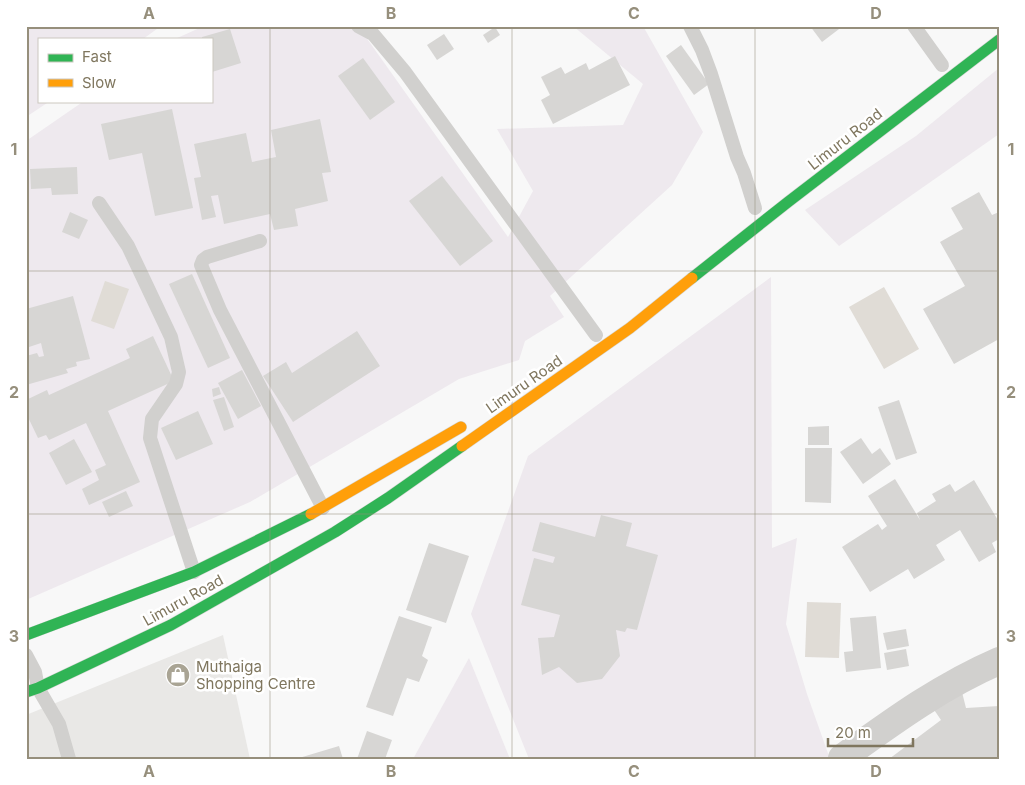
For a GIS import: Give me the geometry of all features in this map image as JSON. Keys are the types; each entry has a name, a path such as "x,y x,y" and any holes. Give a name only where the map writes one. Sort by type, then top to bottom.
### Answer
{"main road":[{"name":"Limuru Road","path":"32,690 171,626 335,532 388,498 630,328 771,215 999,40"},
{"name":"Limuru Road","path":"26,635 194,572 322,508 473,420"}],"street":[{"path":"842,758 905,712 940,690 999,661"}],"lane":[{"path":"358,26 373,34 405,72 595,335"},
{"path":"690,26 711,74 755,208"},
{"path":"914,26 942,65"},
{"path":"99,203 128,246 171,337 179,372 176,384 152,419 150,438 194,572"},
{"path":"260,242 207,257 201,265 220,310 322,508"},
{"path":"26,655 35,672 32,690 59,724 69,759"}],"shaded area":[{"path":"26,26 161,26 144,38 38,38 38,102 48,102 26,117"},
{"path":"204,26 358,26 508,237 533,191 497,129 623,125 643,84 573,26 643,26 703,132 672,185 550,296 564,317 525,341 519,360 459,379 250,502 26,600 26,141 83,102 212,102 212,38 177,38"},
{"path":"999,68 999,134 839,246 805,210 916,136"},
{"path":"771,277 772,548 797,538 786,624 807,694 830,759 529,759 471,614 528,456"},
{"path":"105,281 129,289 114,329 91,321"},
{"path":"884,287 919,349 884,369 849,307"},
{"path":"807,602 841,603 839,658 805,657"},
{"name":"Muthaiga Shopping Centre","path":"223,635 250,759 26,759 26,715"},
{"path":"469,658 510,759 413,759"}],"building":[{"path":"810,26 843,26 822,42"},
{"path":"495,27 500,35 488,43 483,35"},
{"path":"230,29 241,63 212,72 212,38 202,37"},
{"path":"444,34 454,49 437,60 427,45"},
{"path":"681,45 709,84 694,95 666,56"},
{"path":"615,56 630,85 553,124 541,100 550,95 541,77 561,67 565,74 586,63 589,70"},
{"path":"363,58 395,102 370,120 338,76"},
{"path":"172,109 193,208 155,216 142,153 109,160 101,124"},
{"path":"320,119 331,172 322,173 328,201 295,209 298,226 274,230 270,214 224,224 218,195 211,196 216,217 202,220 194,178 201,177 194,144 246,133 252,162 276,157 271,130"},
{"path":"77,167 78,194 52,195 51,188 31,189 30,169"},
{"path":"442,176 493,241 460,266 409,201"},
{"path":"979,192 992,215 999,212 999,339 954,364 923,309 965,286 940,242 963,229 951,208"},
{"path":"70,212 88,220 79,239 62,232"},
{"path":"192,274 230,358 208,368 169,284"},
{"path":"73,296 90,359 76,362 77,366 66,369 68,373 26,385 26,356 37,353 39,357 44,356 41,343 29,347 26,336 26,309"},
{"path":"357,331 380,366 293,422 263,376 286,362 292,373"},
{"path":"153,336 174,381 108,411 140,482 89,505 82,489 99,480 95,470 106,465 86,423 49,440 46,435 38,438 26,413 26,400 47,390 49,395 130,358 126,349"},
{"path":"242,370 261,406 238,419 218,383"},
{"path":"219,387 221,394 213,397 212,389"},
{"path":"224,397 234,427 224,431 213,400"},
{"path":"899,400 917,453 896,460 878,407"},
{"path":"198,411 213,444 176,460 161,428"},
{"path":"829,426 829,445 808,445 808,427"},
{"path":"861,438 872,454 880,448 891,464 863,484 840,452"},
{"path":"74,439 92,472 66,485 49,453"},
{"path":"805,448 832,448 831,503 805,502"},
{"path":"895,479 920,520 917,513 936,501 932,494 950,484 955,492 974,480 999,522 999,539 992,543 996,552 979,562 960,530 936,545 945,560 914,579 908,569 870,592 842,547 878,524 882,530 887,526 868,496"},
{"path":"126,491 133,506 109,517 102,502"},
{"path":"601,515 632,523 626,546 658,555 637,630 627,628 625,632 616,630 620,656 602,679 577,683 559,667 542,675 538,638 554,637 560,615 521,605 534,558 553,563 555,557 532,551 540,522 595,537"},
{"path":"429,543 469,556 446,623 406,610"},
{"path":"399,616 432,627 422,656 428,660 419,682 407,678 393,716 366,707"},
{"path":"876,616 881,668 846,672 844,652 853,651 850,618"},
{"path":"906,629 909,646 887,650 883,633"},
{"path":"906,649 909,666 887,670 884,653"},
{"path":"960,684 966,708 999,706 999,759 889,759 941,720 924,695"},
{"path":"367,731 392,740 385,759 357,759"},
{"path":"339,746 343,759 299,759 299,758"}],"traffic: fast":[{"path":"692,278 999,40"},
{"path":"26,692 171,625 335,532 388,498 462,446"},
{"path":"26,635 194,572 311,514"}],"traffic: slow":[{"path":"462,446 630,328 692,278"},
{"path":"311,514 461,427"}],"place":[{"name":"Muthaiga Shopping Centre","path":"178,675"}]}
